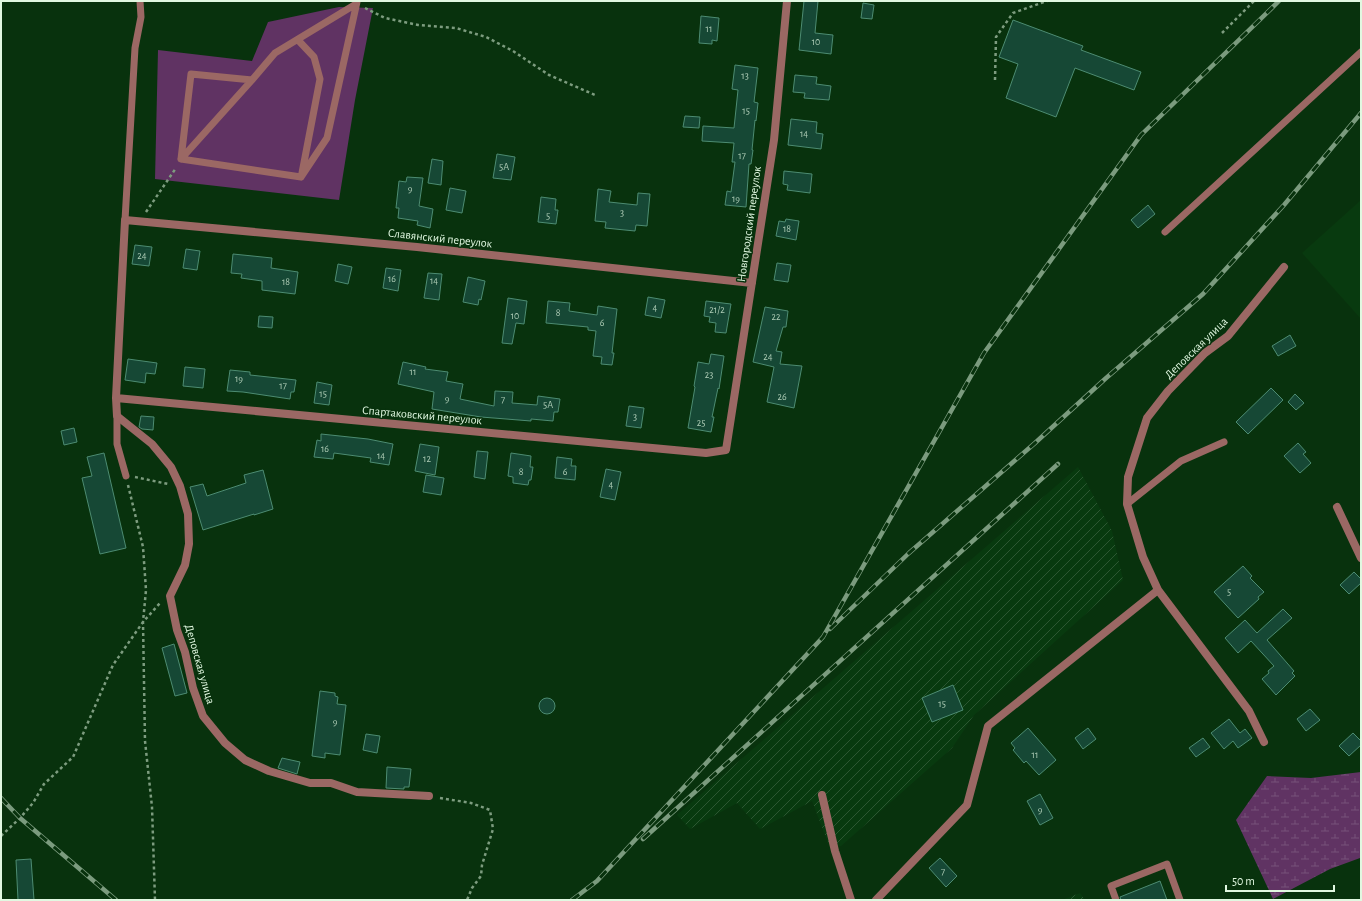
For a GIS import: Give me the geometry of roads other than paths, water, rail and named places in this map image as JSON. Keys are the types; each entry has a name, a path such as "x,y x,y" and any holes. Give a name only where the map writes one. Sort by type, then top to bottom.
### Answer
{"street":[{"name":"Новгородский переулок","path":"726,450 774,140 787,1"},
{"name":"Славянский переулок","path":"125,220 425,248 752,283"},
{"path":"117,416 116,398 125,220"},
{"name":"Деповская улица","path":"1264,742 1249,711 1158,590 1143,557 1127,504 1128,477 1147,418 1168,391 1205,353 1228,336 1284,266"},
{"name":"Спартаковский переулок","path":"116,398 706,453 726,450"},
{"name":"Деповская улица","path":"117,416 152,444 171,467 180,486 188,514 189,544 185,565 170,596 176,630 203,716 225,743 245,760 269,771 310,783 331,783 357,792 429,796"},
{"path":"1337,507 1361,558"},
{"path":"876,900 968,805 988,726 1158,590"},
{"path":"822,795 835,851 850,900"}],"lane":[{"path":"125,220 134,48 141,17 140,1"},
{"path":"181,159 275,53 357,3"},
{"path":"301,177 327,138 357,3"},
{"path":"298,40 314,57 320,79 301,177"},
{"path":"1165,232 1361,52"},
{"path":"181,159 191,74 252,80"},
{"path":"181,159 301,177"},
{"path":"117,416 117,444 126,476"},
{"path":"1127,504 1182,461 1224,442"},
{"path":"1116,900 1111,886 1166,864 1180,900"}],"railway":[{"path":"572,900 597,881 823,637 984,353 1141,135 1279,1"},
{"path":"830,629 909,553 1203,294 1284,205 1361,113"},
{"path":"643,839 1058,464"},
{"path":"1,798 20,818 116,900"}]}
